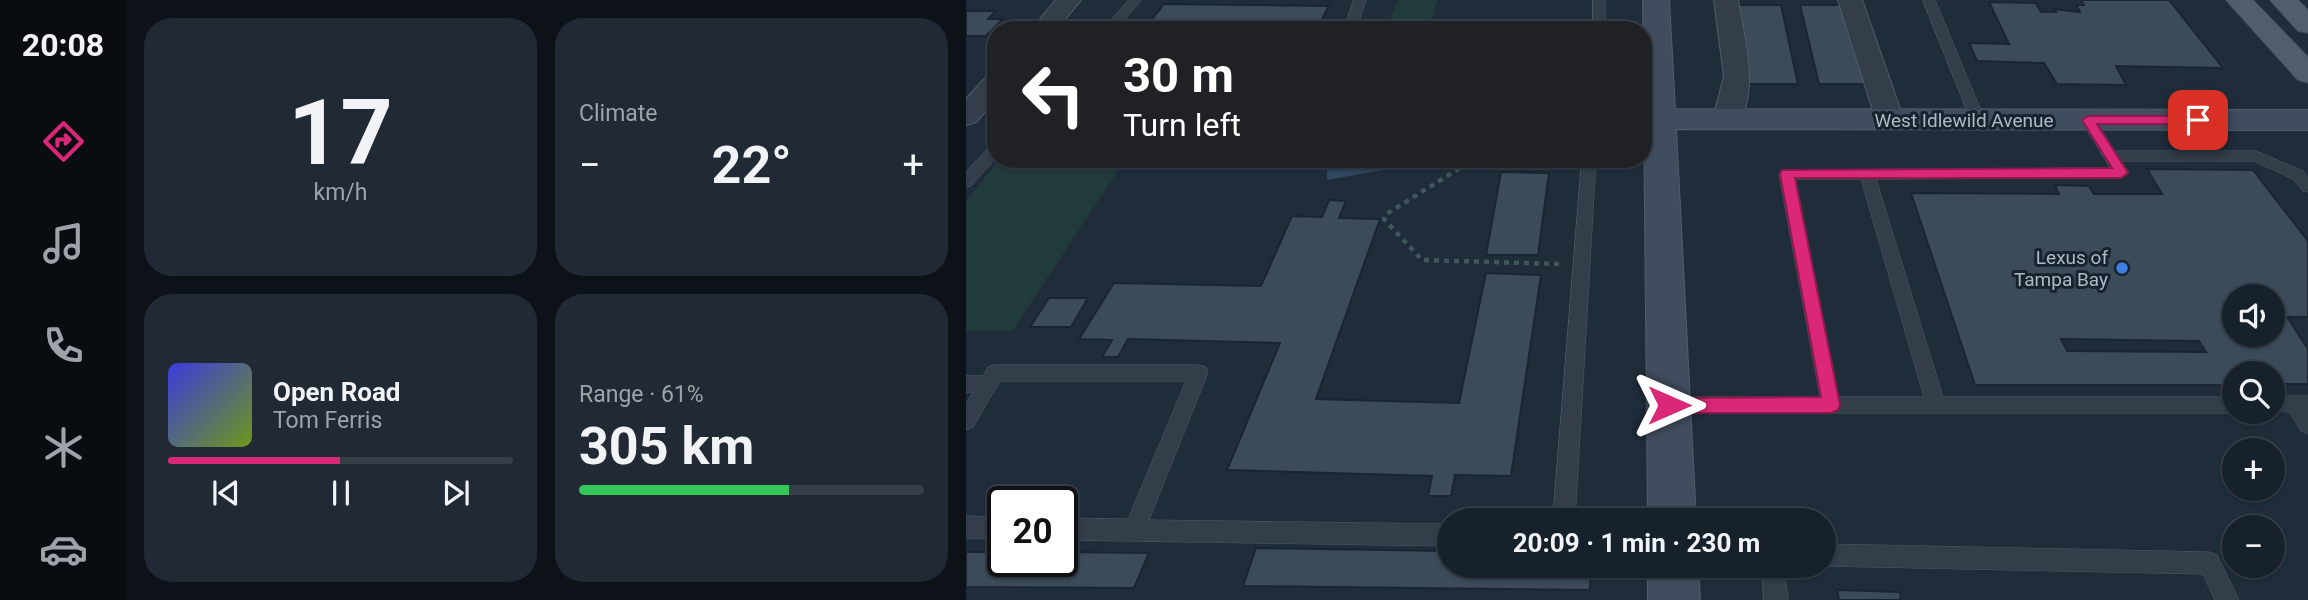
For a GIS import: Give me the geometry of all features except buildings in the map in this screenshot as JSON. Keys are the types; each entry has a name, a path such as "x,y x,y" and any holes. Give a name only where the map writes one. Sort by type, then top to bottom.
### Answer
{"main road":[{"path":"2239,0 2308,74"},
{"path":"2283,0 2308,25"},
{"path":"2280,43 2308,64"}],"street":[{"path":"1051,21 1069,0"},
{"path":"1656,0 1655,131 1672,508"},
{"path":"1726,0 1737,76 1727,119"},
{"path":"1850,0 1890,120"},
{"path":"966,116 987,92"},
{"name":"West Idlewild Avenue","path":"1655,131 1727,119 2308,120"},
{"path":"1673,578 1674,600"}],"lane":[{"path":"1118,21 1135,0"},
{"path":"1353,21 1360,0"},
{"path":"1599,21 1600,0"},
{"path":"1929,0 1978,120"},
{"path":"1831,405 1787,174 2121,173 2088,120"},
{"path":"2111,156 2256,156 2298,175 2308,187"},
{"path":"966,182 987,158"},
{"path":"1565,508 1588,168"},
{"path":"1867,173 1936,405"},
{"path":"966,421 995,373 1199,373 1134,530"},
{"path":"966,384 988,384"},
{"path":"2302,404 2308,425"},
{"path":"1669,405 2222,405"},
{"path":"966,527 987,528"},
{"path":"1078,529 1437,535"},
{"path":"1836,555 2209,563 2227,600"},
{"path":"1774,578 1776,600"}],"path":[{"path":"1460,168 1385,215 1384,219 1422,260 1581,264"}],"green space":[{"path":"1398,0 1438,0 1431,21 1390,21"},
{"path":"993,168 1120,168 1012,331 966,331 966,201"}],"water":[{"path":"1327,168 1394,168 1327,180"}],"place":[{"name":"Lexus of Tampa Bay","path":"2122,268"}],"route":[{"path":"1669,405 1831,405 1787,174 2121,173 2088,120 2198,120"}]}
